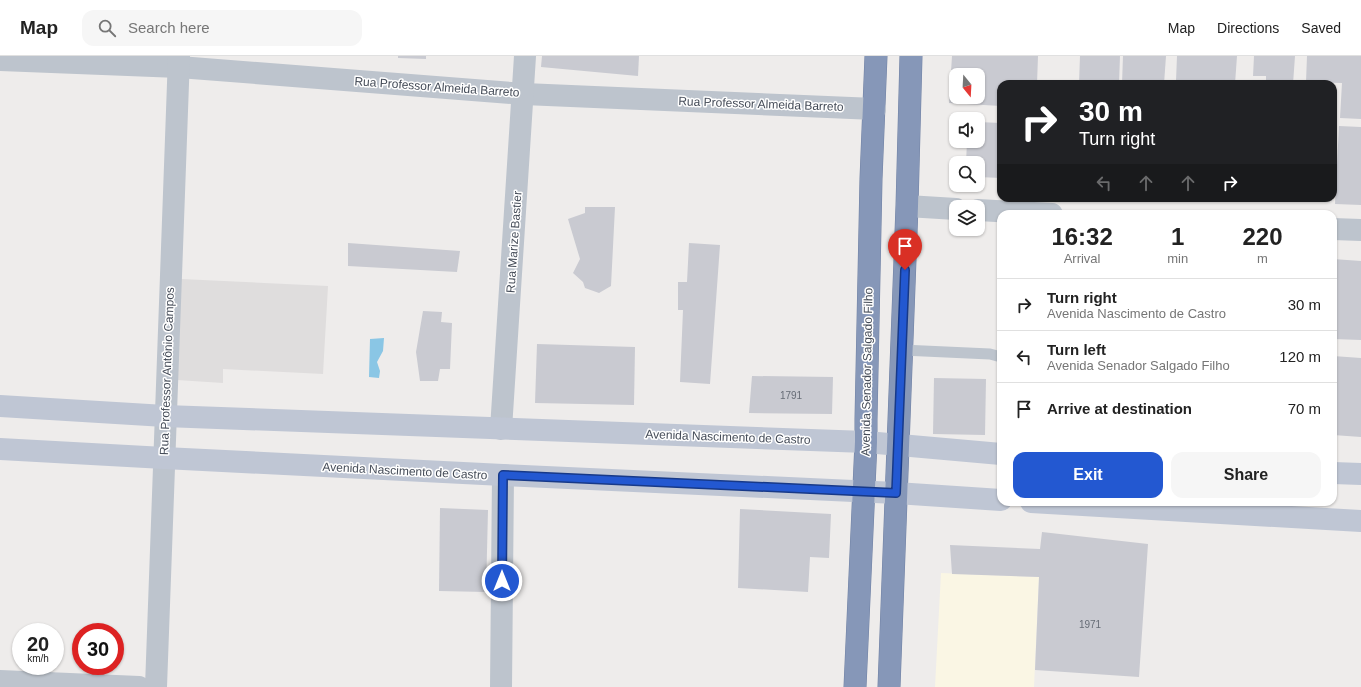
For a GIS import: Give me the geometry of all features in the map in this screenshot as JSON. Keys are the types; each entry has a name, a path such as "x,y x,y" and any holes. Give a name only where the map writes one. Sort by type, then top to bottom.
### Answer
{"highway":[{"name":"Avenida Senador Salgado Filho","path":"855,687 866,442 871,179 876,56"},
{"path":"889,687 902,350 911,56"}],"main road":[{"name":"Avenida Nascimento de Castro","path":"0,406 165,416 866,442 997,454"},
{"name":"Avenida Nascimento de Castro","path":"0,449 503,475 863,491 997,500"},
{"path":"1337,473 1361,474"},
{"path":"1153,506 1361,521"}],"street":[{"name":"Rua Marize Bastier","path":"501,429 524,94 525,56"},
{"name":"Rua Professor Almeida Barreto","path":"0,60 179,62 524,94 875,109"},
{"name":"Rua Professor Antônio Campos","path":"156,687 179,62"},
{"path":"907,206 949,209"},
{"path":"985,210 997,211"},
{"path":"1337,229 1361,230"},
{"path":"501,687 503,475"},
{"path":"0,681 140,687"}],"lane":[{"path":"902,350 990,354 997,356"}],"shaded area":[{"path":"181,279 328,286 323,374 223,369 223,383 177,380"},
{"path":"941,573 1039,577 1034,687 935,687"}],"water":[{"path":"384,338 383,351 377,362 380,371 379,378 369,377 370,339"}],"building":[{"path":"398,56 426,56 426,59 398,58"},
{"path":"542,56 639,56 638,76 541,67"},
{"path":"952,56 1038,56 1037,80 997,80 997,106 966,104 985,104 985,68 951,68"},
{"path":"1080,56 1120,56 1119,80 1079,80"},
{"path":"1123,56 1166,56 1164,80 1122,80"},
{"path":"1177,56 1237,56 1235,80 1176,80"},
{"path":"1254,56 1295,56 1293,80 1266,80 1266,76 1253,76"},
{"path":"1307,56 1361,56 1361,119 1340,118 1342,83 1337,83 1337,80 1306,80"},
{"path":"985,122 997,123 997,178 985,177 985,156 966,156 967,148 985,148"},
{"path":"1339,126 1361,127 1361,205 1335,204 1335,202 1337,202"},
{"path":"585,207 615,207 611,286 599,293 585,288 583,282 573,273 580,259 568,219 585,213"},
{"path":"348,243 460,251 457,272 348,266"},
{"path":"689,243 720,245 710,384 680,382 683,310 678,310 678,282 687,282"},
{"path":"1337,259 1361,261 1361,340 1337,339"},
{"path":"423,311 442,312 441,322 452,323 450,369 440,369 438,381 420,381 416,352"},
{"path":"537,344 635,347 634,405 535,403"},
{"path":"1337,356 1361,358 1361,437 1337,435"},
{"path":"752,376 833,377 832,414 749,413"},
{"path":"934,378 986,379 985,435 933,434"},
{"path":"440,508 488,510 486,592 439,591"},
{"path":"740,509 831,514 829,558 810,557 808,592 738,588"},
{"path":"1042,532 1148,544 1139,677 1035,670 1039,577 952,574 950,545 1040,549"}],"route":[{"path":"502,581 503,475 896,493 905,270"}]}
